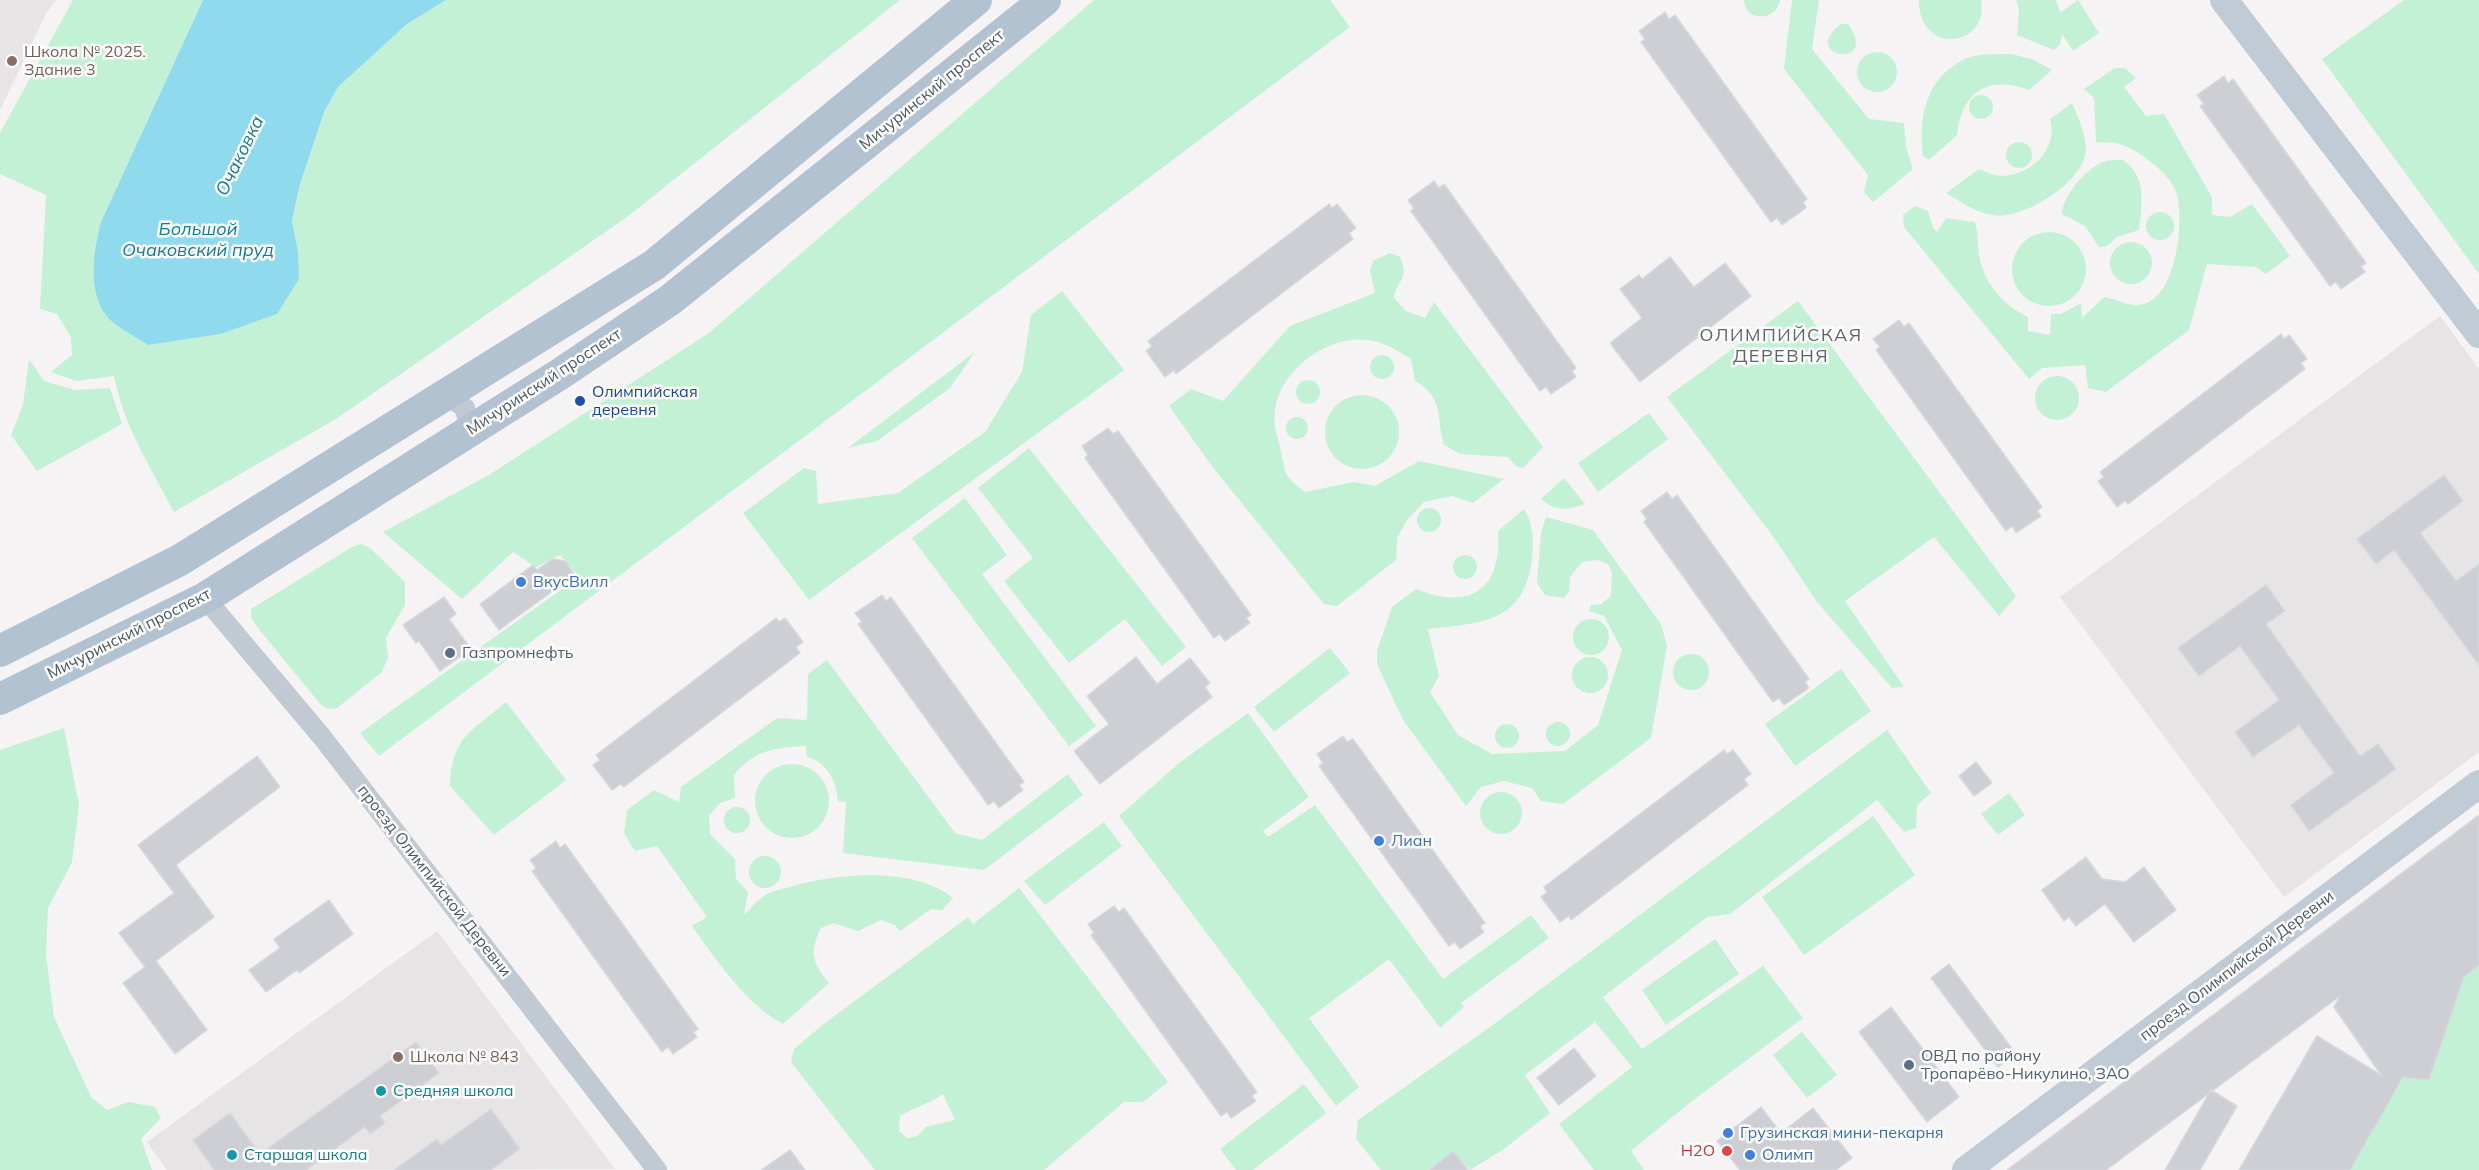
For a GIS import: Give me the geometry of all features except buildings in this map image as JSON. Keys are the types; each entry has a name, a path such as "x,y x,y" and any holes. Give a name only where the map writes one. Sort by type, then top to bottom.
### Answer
{"main road":[{"path":"0,651 180,560 654,265 976,0"},
{"name":"Мичуринский проспект","path":"0,699 205,598 670,300 1045,0"}],"street":[{"path":"2224,0 2479,334"},
{"path":"436,401 452,399 465,408 468,424 459,437"},
{"name":"проезд Олимпийской Деревни","path":"205,598 322,737 657,1170"},
{"name":"проезд Олимпийской Деревни","path":"1966,1170 2479,784"}],"shaded area":[{"name":"Школа № 2025. Здание 3","path":"0,0 56,0 47,12 0,110"},
{"path":"2440,316 2479,369 2479,752 2284,897 2060,597"},
{"name":"Школа № 843","path":"437,931 615,1169 167,1170 147,1142"}],"green space":[{"path":"73,0 203,0 101,222 148,345 221,334 277,314 298,252 292,221 300,184 324,112 338,87 407,24 446,0 900,0 627,217 336,419 174,512 131,429 114,376 76,381 51,372 72,355 71,337 57,314 40,309 46,195 0,174 0,133"},
{"path":"1094,0 1330,0 1350,27 379,756 360,733 579,577 560,555 536,567 513,552 462,599 383,532 489,475 709,333"},
{"path":"1744,0 1780,0 1773,12 1768,15 1755,16 1750,13"},
{"path":"1792,0 1819,0 1812,49 1869,119 1904,123 1906,147 1913,169 1873,202 1864,192 1868,175 1784,69"},
{"path":"1919,0 1981,0 1981,16 1975,28 1965,36 1953,39 1941,37 1930,30 1922,18"},
{"path":"2016,0 2056,0 2060,13 2078,0 2099,33 2073,51 2062,34 2060,45 2054,50 2017,35 2019,10"},
{"path":"2404,0 2479,0 2479,274 2322,59"},
{"path":"1841,24 1848,24 1855,39 1855,48 1849,53 1840,54 1828,45 1830,35"},
{"path":"1877,52 1891,58 1897,72 1891,86 1877,92 1863,86 1857,72 1863,58"},
{"path":"2012,54 2034,60 2052,70 2029,90 2001,85 1980,90 1971,97 1965,107 1957,135 1929,160 1923,156 1924,113 1933,88 1941,76 1970,57"},
{"path":"2115,68 2125,68 2136,78 2124,87 2146,116 2164,114 2212,197 2212,215 2230,217 2252,204 2290,256 2266,274 2256,267 2207,264 2189,330 2106,392 2088,388 2085,365 2042,368 2029,379 1904,227 1903,215 1915,206 1928,211 1933,228 1937,232 1946,218 1975,222 1980,260 1987,278 2004,301 2028,317 2028,331 2050,335 2051,314 2061,314 2081,303 2082,318 2104,297 2133,305 2144,304 2155,298 2164,286 2176,254 2179,235 2178,202 2171,182 2149,160 2123,145 2096,142 2094,98 2084,89"},
{"path":"1981,95 1989,99 1993,107 1989,115 1981,119 1973,115 1969,107 1973,99"},
{"path":"2072,103 2084,136 2085,156 2072,178 2047,199 2018,212 1992,215 1974,209 1946,193 1979,169 2002,176 2023,171 2032,165 2046,150 2050,140 2052,130 2050,119"},
{"path":"2019,142 2028,146 2032,155 2028,164 2019,168 2010,164 2006,155 2010,146"},
{"path":"2110,160 2123,160 2131,167 2139,182 2142,201 2139,230 2117,237 2107,246 2099,247 2085,226 2062,214 2063,207 2076,184 2096,165"},
{"path":"2160,212 2170,216 2174,226 2170,236 2160,240 2150,236 2146,226 2150,216"},
{"path":"2042,232 2056,232 2070,238 2080,248 2086,262 2086,276 2080,290 2070,300 2056,306 2042,306 2028,300 2018,290 2012,276 2012,262 2018,248 2028,238"},
{"path":"2131,242 2146,248 2152,263 2146,278 2131,284 2116,278 2110,263 2116,248"},
{"path":"1390,253 1400,257 1404,271 1394,298 1406,311 1425,318 1434,302 1543,447 1523,468 1516,466 1508,457 1460,454 1444,445 1435,401 1424,387 1415,381 1411,359 1378,342 1361,339 1344,341 1312,355 1298,366 1287,380 1279,395 1275,411 1276,429 1284,468 1292,481 1305,492 1354,482 1375,486 1419,461 1504,479 1473,503 1452,496 1424,502 1407,520 1397,538 1396,560 1337,606 1324,604 1214,469 1169,406 1191,389 1223,401 1290,326 1375,293 1370,271 1373,261"},
{"path":"1062,291 1124,370 809,600 743,513 804,468 816,471 818,504 898,493 985,432 1022,372 1031,315"},
{"path":"1798,301 2016,596 1999,616 1934,537 1845,601 1904,687 1892,688 1817,602 1775,539 1667,397"},
{"path":"975,352 950,388 877,441 848,448"},
{"path":"1382,355 1390,359 1394,367 1390,375 1382,379 1374,375 1370,367 1374,359"},
{"path":"29,359 44,381 75,390 110,388 122,424 37,471 11,435 23,405"},
{"path":"2057,376 2066,377 2073,382 2078,389 2078,407 2073,414 2066,419 2057,420 2048,419 2041,414 2036,407 2035,398 2036,389 2041,382 2048,377"},
{"path":"1308,380 1316,384 1320,392 1316,400 1308,404 1300,400 1296,392 1300,384"},
{"path":"1355,395 1369,395 1383,401 1393,411 1399,425 1399,439 1393,453 1383,463 1369,469 1355,469 1341,463 1331,453 1325,439 1325,425 1331,411 1341,401"},
{"path":"1649,413 1668,439 1598,492 1578,463"},
{"path":"1293,417 1301,417 1308,424 1308,432 1301,439 1293,439 1286,432 1286,424"},
{"path":"1029,448 1186,647 1162,666 1125,619 1069,663 1004,581 1033,558 978,488"},
{"path":"1564,478 1585,504 1562,509 1541,499"},
{"path":"965,498 1007,555 982,574 1096,726 1069,746 912,538"},
{"path":"1429,508 1437,512 1441,520 1437,528 1429,532 1421,528 1417,520 1421,512"},
{"path":"1524,509 1531,526 1533,552 1528,579 1520,596 1497,616 1466,625 1428,629 1439,676 1430,692 1458,735 1492,754 1565,751 1598,725 1622,650 1604,616 1589,611 1591,605 1601,604 1611,596 1612,573 1608,564 1598,560 1582,562 1570,577 1569,592 1564,598 1545,595 1537,583 1541,533 1546,517 1593,530 1661,624 1667,646 1651,738 1563,804 1541,801 1532,788 1504,781 1481,787 1466,806 1403,720 1377,664 1377,651 1392,607 1416,589 1452,598 1467,596 1479,590 1488,581 1494,568 1498,551 1498,531"},
{"path":"361,544 369,547 405,582 405,605 386,638 388,657 382,672 337,708 328,709 321,705 258,628 251,618 251,609 352,547"},
{"path":"1465,555 1473,559 1477,567 1473,575 1465,579 1457,575 1453,567 1457,559"},
{"path":"1591,619 1604,624 1609,637 1604,650 1591,655 1578,650 1573,637 1578,624"},
{"path":"1330,648 1350,673 1274,732 1254,707"},
{"path":"1691,654 1704,659 1709,672 1704,685 1691,690 1678,685 1673,672 1678,659"},
{"path":"1590,657 1603,662 1608,675 1603,688 1590,693 1577,688 1572,675 1577,662"},
{"path":"827,660 955,833 982,840 1068,774 1083,795 984,870 843,853 846,802 838,801 836,787 830,774 820,763 807,757 806,746 766,751 742,766 734,775 735,798 720,803 709,816 710,834 735,859 736,879 748,892 744,915 761,898 773,891 829,878 852,876 874,875 918,881 937,888 953,898 942,910 931,909 900,931 895,925 881,920 858,931 833,923 821,928 815,944 814,957 829,983 783,1024 756,1005 744,993 692,926 707,917 657,846 635,851 624,833 627,810 654,790 679,802 681,787 777,718 807,720 808,674"},
{"path":"1841,669 1871,711 1795,766 1765,724"},
{"path":"506,702 566,780 494,835 450,786 451,770 454,756 466,736"},
{"path":"1248,713 1309,797 1263,831 1268,837 1315,805 1443,979 1531,915 1549,938 1461,1003 1464,1007 1440,1028 1389,959 1309,1018 1359,1087 1336,1106 1119,816 1179,763"},
{"path":"1558,722 1566,726 1570,734 1566,742 1558,746 1550,742 1546,734 1550,726"},
{"path":"1507,724 1515,728 1519,736 1515,744 1507,748 1499,744 1495,736 1499,728"},
{"path":"64,728 79,805 72,862 48,908 46,955 54,1017 91,1097 107,1110 128,1102 155,1107 161,1118 141,1139 152,1170 0,1170 0,750"},
{"path":"1887,730 1931,793 1917,805 1916,828 1904,832 1877,800 1730,914 1707,917 1603,997 1642,1049 1763,966 1803,1018 1687,1105 1631,1151 1644,1170 1594,1170 1559,1124 1632,1067 1595,1022 1525,1075 1550,1113 1504,1149 1470,1170 1453,1152 1430,1170 1381,1170 1356,1139 1358,1120 1490,1027"},
{"path":"792,764 806,767 818,775 826,787 829,801 826,815 818,827 806,835 792,838 778,835 766,827 758,815 755,801 758,787 766,775 778,767"},
{"path":"1501,792 1516,798 1522,813 1516,828 1501,834 1486,828 1480,813 1486,798"},
{"path":"2009,793 2025,815 1998,835 1981,814"},
{"path":"737,807 746,811 750,820 746,829 737,833 728,829 724,820 728,811"},
{"path":"1873,816 1915,875 1804,955 1762,897"},
{"path":"1104,822 1122,846 1045,905 1024,881"},
{"path":"765,856 776,861 781,872 776,883 765,888 754,883 749,872 754,861"},
{"path":"1019,888 1168,1082 1143,1102 1124,1102 1044,1170 875,1170 791,1062 794,1049 825,1023 968,917 973,924","holes":["943,1094 955,1120 926,1127 918,1136 907,1138 899,1131 900,1116"]},
{"path":"1715,939 1739,974 1666,1025 1642,990"},
{"path":"2479,965 2479,1170 2350,1170 2403,1077 2429,1079 2464,977"},
{"path":"1802,1032 1837,1075 1807,1098 1773,1055"},
{"path":"1304,1084 1326,1113 1253,1170 1236,1170 1220,1149"}],"water":[{"name":"Большой Очаковский пруд","path":"203,0 446,0 407,24 338,87 324,112 300,184 292,221 298,252 299,279 277,314 221,334 148,345 114,323 106,315 96,293 94,257 101,222"}],"place":[{"name":"Школа № 2025. Здание 3","path":"12,61"},
{"name":"Олимпийская деревня","path":"580,401"},
{"name":"ВкусВилл","path":"521,582"},
{"name":"Газпромнефть","path":"450,653"},
{"name":"Лиан","path":"1379,841"},
{"name":"Школа № 843","path":"398,1057"},
{"name":"ОВД по району Тропарёво-Никулино, ЗАО","path":"1909,1065"},
{"name":"Средняя школа","path":"381,1091"},
{"name":"Грузинская мини-пекарня","path":"1728,1133"},
{"name":"H2O","path":"1727,1151"},
{"name":"Старшая школа","path":"232,1155"},
{"name":"Олимп","path":"1750,1155"}],"district":[{"name":"ОЛИМПИЙСКАЯ ДЕРЕВНЯ","path":"1781,346"}],"water label":[{"name":"Очаковка","path":"240,156"}]}
